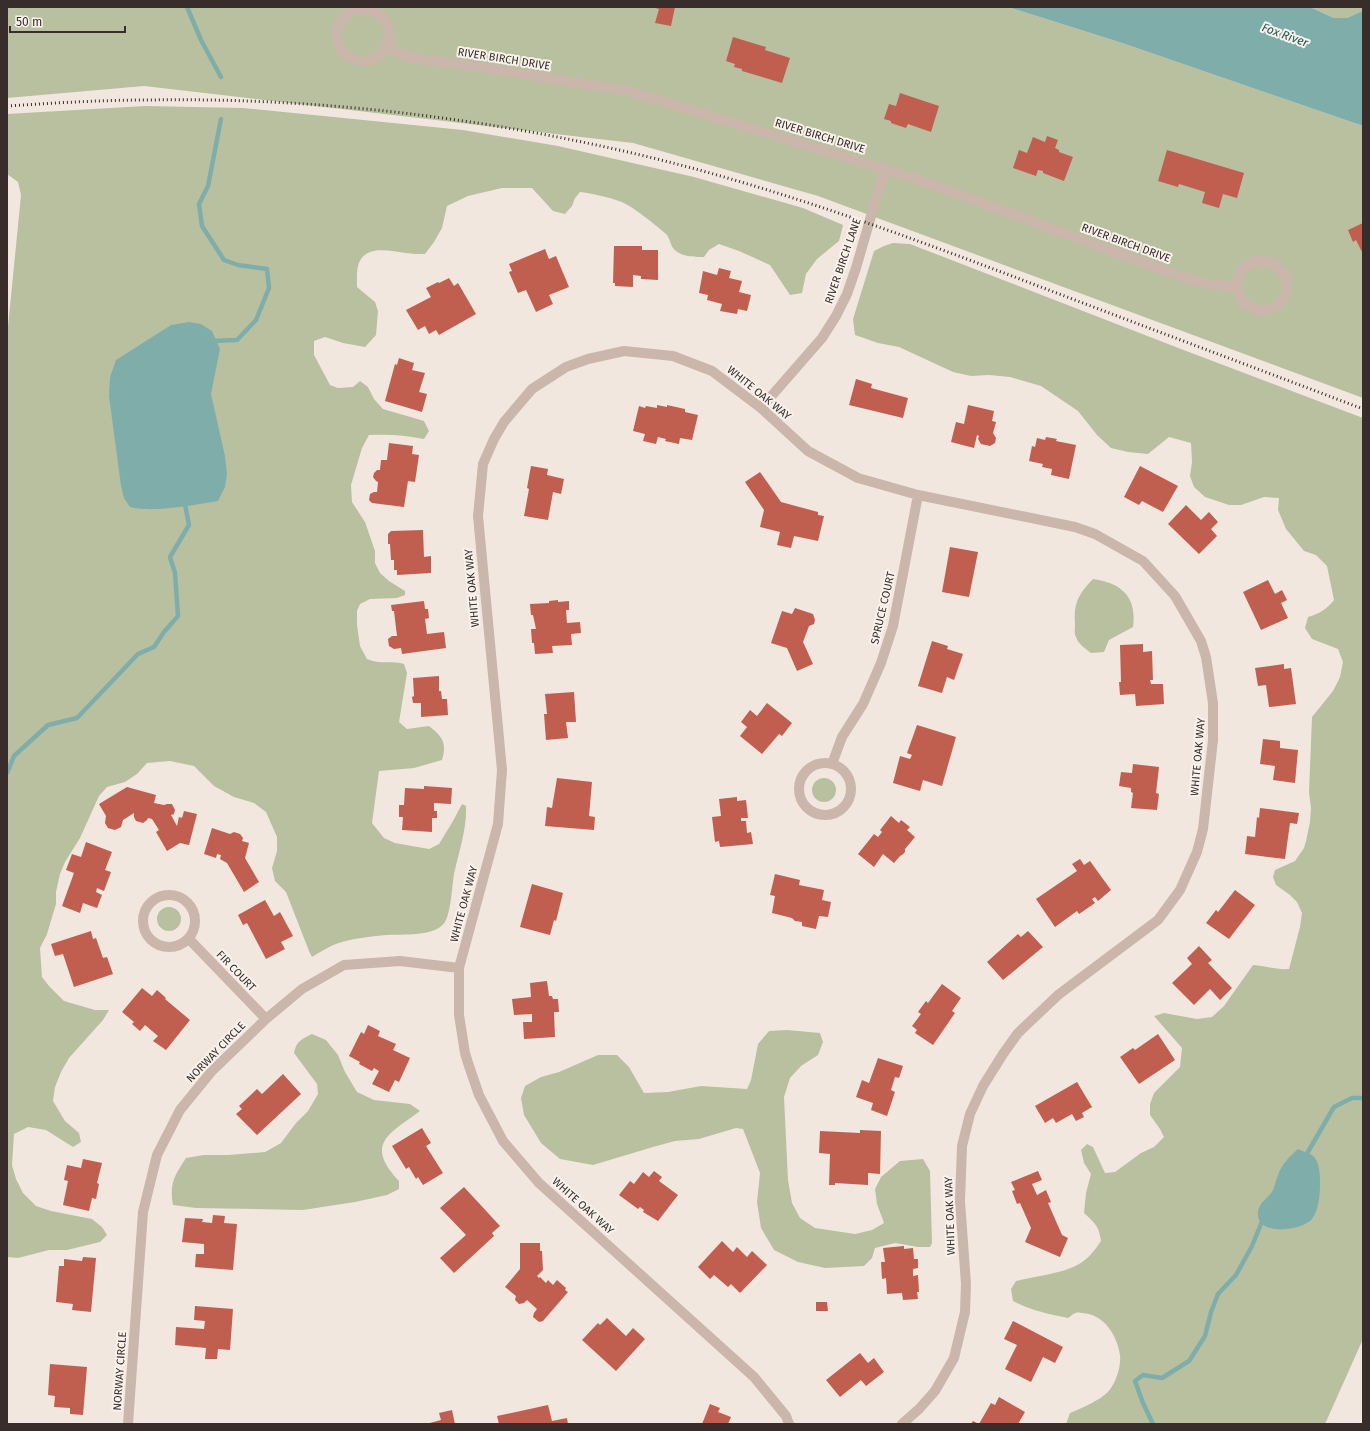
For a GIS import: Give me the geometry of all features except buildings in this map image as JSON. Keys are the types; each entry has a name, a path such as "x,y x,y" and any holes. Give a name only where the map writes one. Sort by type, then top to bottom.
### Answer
{"street":[{"path":"358,9 371,10 384,18 387,25 389,40 386,47 375,58 360,61 352,58 345,54 340,48 338,40 338,27 341,21 348,14 358,9"},
{"name":"RIVER BIRCH DRIVE","path":"386,47 408,57 629,91 885,168 1188,279 1210,284 1236,287"},
{"name":"RIVER BIRCH LANE","path":"761,408 822,338 836,316 847,294 885,168"},
{"path":"1256,260 1274,263 1278,267 1286,276 1287,293 1276,307 1258,311 1243,303 1236,287 1242,270 1256,260"},
{"name":"WHITE OAK WAY","path":"790,1424 786,1416 754,1377 539,1183 504,1141 479,1095 465,1053 459,1015 459,968 498,824 502,770 478,516 483,464 494,439 504,422 532,389 566,367 588,359 624,351 673,356 712,370 761,408 808,451 858,478 918,495 1075,527 1095,534 1143,561 1175,596 1201,641 1206,657 1213,703 1213,740 1203,828 1197,852 1180,890 1158,920 1058,995 1018,1033 983,1086 970,1114 962,1146 960,1201 966,1284 965,1312 954,1358 934,1391 919,1409 902,1424"},
{"name":"SPRUCE COURT","path":"832,764 842,737 863,704 889,642 918,495"},
{"path":"817,764 832,764 838,767 848,777 851,784 850,798 842,810 835,814 828,816 820,815 806,808 801,801 799,786 801,779 810,768 817,764"},
{"path":"170,894 185,899 194,911 195,918 193,933 189,939 176,946 168,947 154,943 144,931 142,923 145,909 156,898 163,895 170,894"},
{"name":"FIR COURT","path":"189,939 266,1020"},
{"name":"NORWAY CIRCLE","path":"128,1424 143,1212 157,1156 180,1110 211,1072 266,1020 302,989 344,965 400,961 459,968"}],"green space":[{"path":"7,7 1008,7 1122,43 1363,126 1363,398 818,196 633,143 144,86 7,98"},
{"path":"1310,7 1363,7 1362,11 1347,18 1334,18"},
{"path":"145,106 243,108 463,130 558,146 694,177 803,208 843,225 839,241 817,259 806,274 802,293 790,295 770,265 719,244 709,250 704,257 683,255 673,248 666,234 630,206 610,198 580,192 575,198 572,206 565,214 553,211 532,188 502,188 468,196 447,206 442,228 425,254 411,254 382,250 370,252 361,259 359,262 357,276 357,287 375,302 378,311 376,335 365,347 343,343 325,337 314,341 314,355 330,385 338,388 353,387 360,381 368,387 374,399 383,409 424,421 429,431 424,439 396,435 369,435 362,448 351,485 352,502 365,522 375,551 375,563 380,573 389,581 405,591 405,595 397,598 370,599 360,604 357,611 357,625 360,646 367,659 377,662 395,662 404,664 407,673 399,722 407,729 429,726 441,737 444,745 442,760 414,768 379,771 372,823 384,838 395,843 429,849 439,844 462,804 466,806 464,832 454,874 447,918 441,927 434,930 418,934 387,935 353,939 327,948 312,957 286,892 275,881 272,868 277,851 277,837 266,812 254,803 234,797 214,786 194,766 170,761 147,763 137,774 125,782 107,787 99,796 80,838 65,862 60,874 56,892 56,904 47,934 40,948 42,977 64,1001 95,1010 109,1010 103,1020 69,1058 55,1087 53,1101 65,1121 79,1133 81,1142 73,1147 46,1130 28,1127 14,1134 12,1165 16,1179 23,1193 36,1206 51,1211 92,1219 102,1227 107,1235 100,1242 67,1250 49,1250 18,1258 7,1257 7,337 21,195 18,182 7,174 7,114"},
{"path":"893,243 910,244 1363,418 1363,1339 1325,1424 1066,1424 1070,1413 1103,1396 1111,1388 1117,1377 1120,1364 1120,1355 1116,1340 1108,1327 1097,1317 1090,1314 1077,1313 1068,1318 1033,1310 1013,1301 1011,1289 1016,1281 1065,1270 1079,1264 1091,1254 1101,1241 1096,1225 1084,1213 1086,1193 1091,1174 1084,1163 1081,1150 1087,1144 1093,1147 1105,1173 1115,1172 1141,1153 1154,1147 1164,1137 1150,1115 1150,1104 1154,1093 1180,1067 1182,1048 1154,1016 1164,1013 1197,1019 1212,1017 1224,1006 1253,965 1289,969 1300,927 1302,913 1297,902 1276,885 1273,877 1275,870 1295,861 1304,848 1310,822 1311,808 1309,793 1312,717 1333,691 1340,677 1343,662 1338,649 1312,639 1305,628 1308,617 1322,611 1334,600 1327,566 1316,555 1304,551 1286,529 1278,510 1279,498 1264,497 1241,505 1229,505 1205,497 1194,487 1190,476 1192,462 1191,443 1169,437 1148,454 1128,452 1111,448 1097,435 1078,411 1041,386 1010,377 989,375 971,376 953,372 899,347 878,343 855,335 853,319 874,251"},
{"path":"1093,579 1112,584 1125,593 1133,607 1134,616 1133,627 1109,640 1104,652 1091,653 1078,642 1075,636 1075,610 1078,599"},
{"path":"819,778 829,778 836,785 836,795 829,802 819,802 812,795 812,785"},
{"path":"169,907 178,910 181,919 178,928 169,931 160,928 157,919 160,910"},
{"path":"787,1030 820,1033 823,1042 818,1055 801,1066 790,1078 784,1097 788,1180 792,1203 800,1218 815,1228 855,1234 872,1230 884,1223 877,1204 875,1189 881,1177 900,1161 923,1159 930,1171 932,1243 930,1247 918,1247 895,1243 875,1248 872,1258 864,1266 825,1268 798,1262 774,1250 761,1228 757,1202 760,1173 743,1129 736,1128 699,1139 675,1141 593,1165 560,1159 541,1143 524,1115 521,1098 525,1086 541,1077 559,1072 598,1055 617,1055 629,1067 644,1093 668,1092 701,1086 747,1089 751,1080 758,1044 769,1031"},
{"path":"312,1034 326,1040 338,1055 345,1072 357,1092 374,1100 410,1104 420,1111 399,1126 391,1134 385,1141 382,1149 383,1158 399,1181 399,1189 387,1195 355,1202 303,1210 196,1208 173,1205 172,1185 186,1158 204,1155 265,1152 281,1143 296,1123 308,1111 318,1094 317,1084 294,1053 298,1043 302,1039"}],"water":[{"name":"Fox River","path":"1008,7 1310,7 1334,18 1347,18 1362,11 1363,7 1363,126 1122,43"},
{"path":"189,322 201,324 212,331 220,349 211,394 225,456 227,474 225,487 218,501 162,509 140,509 130,507 124,498 121,486 109,396 110,377 116,360 171,325"},
{"path":"1298,1149 1312,1155 1318,1164 1320,1172 1320,1188 1319,1202 1316,1211 1312,1219 1307,1223 1290,1229 1271,1228 1264,1225 1259,1220 1259,1209 1273,1190 1278,1175 1284,1164"}],"waterway":[{"path":"187,7 201,40 221,77"},
{"path":"211,341 237,340 256,320 269,288 267,269 238,265 224,260 202,226 199,204 208,186 221,119"},
{"path":"7,773 14,756 48,725 77,718 138,654 154,647 164,632 178,616 175,573 170,557 189,525 184,499"},
{"path":"1305,1157 1334,1107 1352,1098 1363,1098"},
{"path":"1153,1424 1135,1381 1143,1375 1162,1378 1189,1361 1205,1336 1211,1312 1218,1294 1236,1275 1252,1246 1263,1219"}],"railway":[{"path":"7,106 130,100 278,102 343,107 473,122 602,146 665,161 759,187 851,217 988,267 1363,409"}]}
